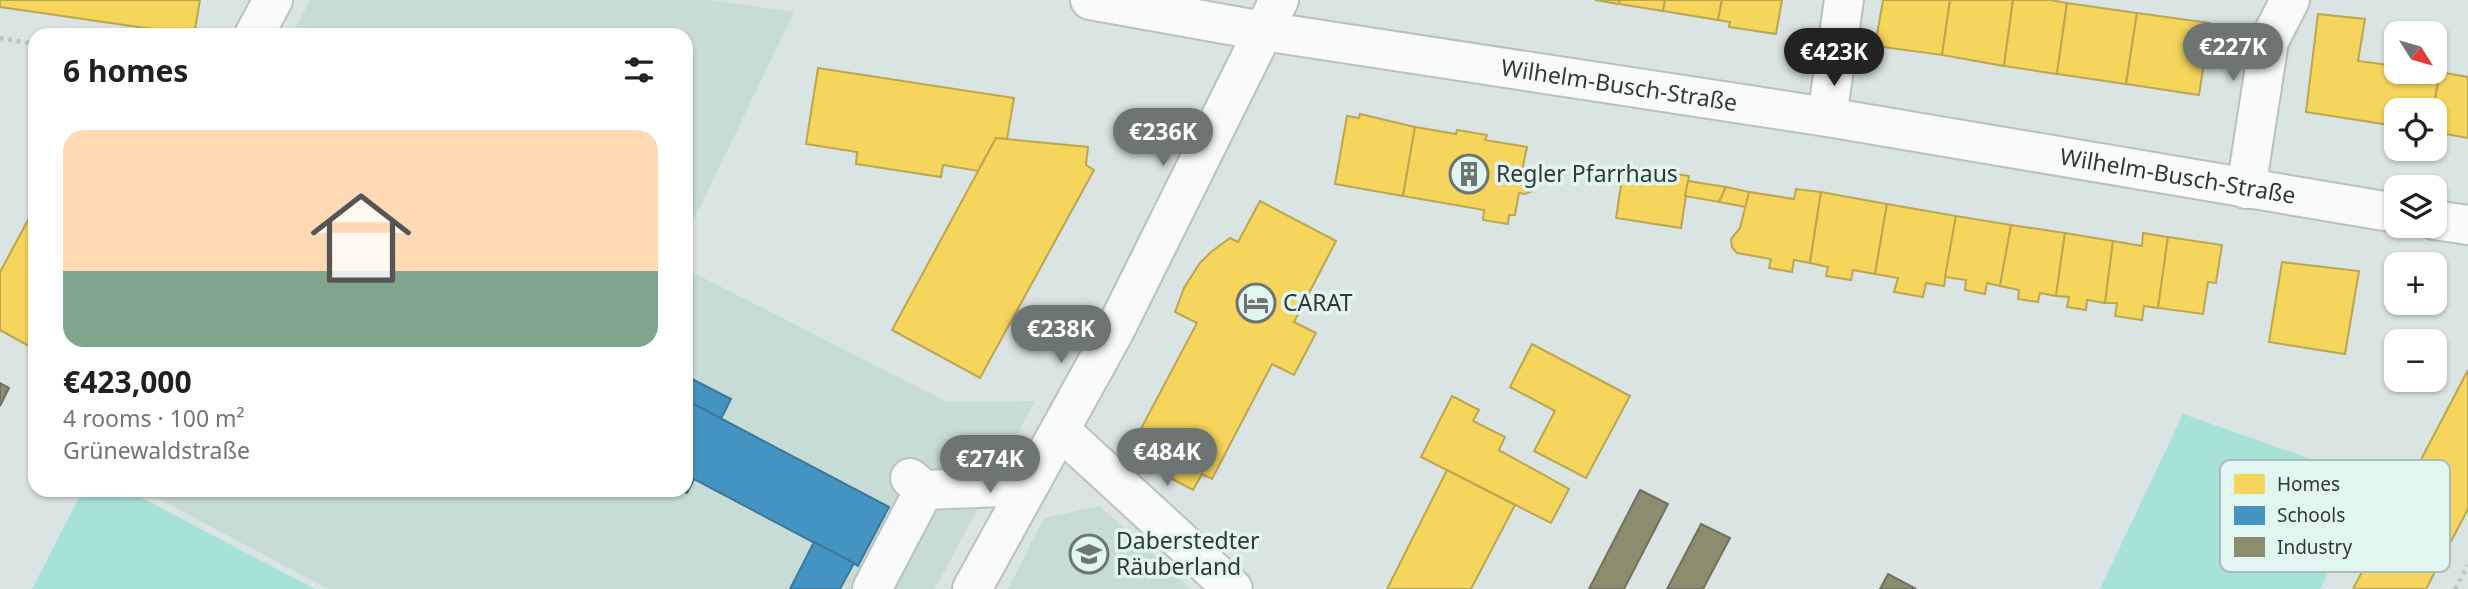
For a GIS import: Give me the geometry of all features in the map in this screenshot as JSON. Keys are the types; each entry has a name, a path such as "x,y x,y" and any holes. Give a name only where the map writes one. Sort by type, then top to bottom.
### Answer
{"street":[{"path":"258,28 272,0"},
{"name":"Wilhelm-Busch-Straße","path":"1090,0 1271,15 1827,117 2384,211"},
{"path":"1827,117 1844,0"},
{"path":"2246,188 2269,41 2290,0"},
{"path":"972,589 1121,318 1271,15"},
{"path":"2447,222 2468,225"},
{"path":"1060,430 1233,589"},
{"path":"872,589 917,484 1028,486"}],"path":[{"path":"0,38 28,43"},
{"path":"2455,589 2468,565"}],"shaded area":[{"path":"310,0 708,0 794,12 693,221 693,28 296,28"},
{"path":"693,273 947,402 1035,401 935,589 328,589 155,497 693,497"},
{"name":"Daberstedter Räuberland","path":"1100,506 1191,589 1008,589 1044,518"}],"green space":[{"path":"2183,414 2313,460 2220,460 2220,572 2328,572 2320,589 2100,589"},
{"path":"79,497 140,497 315,589 32,589"}],"building: Homes":[{"path":"0,0 200,0 195,28 146,28 0,7"},
{"path":"1595,0 1620,0 1619,4"},
{"path":"1620,0 1665,0 1663,11 1619,4"},
{"path":"1665,0 1722,0 1718,20 1663,11"},
{"path":"1722,0 1782,0 1776,34 1729,27 1730,22 1718,20"},
{"path":"1883,0 1950,0 1942,55 1875,46"},
{"path":"1950,0 2013,0 2004,66 1942,55"},
{"path":"2013,0 2067,3 2057,74 2004,66"},
{"path":"2067,3 2137,13 2126,84 2057,74"},
{"path":"2137,13 2210,23 2199,95 2126,84"},
{"path":"2318,14 2365,19 2358,61 2384,64 2384,84 2438,84 2435,98 2384,98 2384,124 2306,112"},
{"path":"818,68 1014,98 1007,139 996,138 978,171 943,165 941,177 856,164 857,152 806,144"},
{"path":"2447,73 2468,77 2468,138 2447,134 2447,98 2435,98 2438,84 2447,84"},
{"path":"1360,114 1415,127 1403,196 1335,184 1347,116 1359,118"},
{"name":"Regler Pfarrhaus","path":"1415,127 1456,134 1457,130 1487,135 1485,140 1527,147 1522,171 1533,177 1535,185 1532,191 1519,193 1515,215 1509,215 1508,224 1483,220 1484,210 1403,196"},
{"path":"996,138 1088,147 1086,165 1094,170 980,378 892,330"},
{"path":"1624,166 1689,176 1681,228 1616,218"},
{"path":"1688,181 1726,187 1719,202 1685,196"},
{"path":"1726,187 1749,192 1746,207 1719,202"},
{"path":"1796,189 1821,192 1810,263 1794,260 1792,272 1769,268 1771,259 1737,253 1732,247 1731,239 1740,228 1749,192 1794,199"},
{"path":"1821,192 1887,204 1875,274 1853,270 1851,280 1826,276 1828,267 1810,263"},
{"path":"1260,201 1336,241 1294,322 1316,333 1294,375 1272,364 1212,479 1202,474 1193,490 1161,473 1160,463 1169,458 1135,440 1197,323 1175,312 1184,288 1200,263 1211,252 1230,238 1238,242"},
{"path":"1887,204 1956,216 1944,286 1926,283 1923,297 1894,292 1898,278 1875,274"},
{"path":"1956,216 2011,225 2000,286 1987,283 1985,294 1965,290 1966,280 1945,277"},
{"path":"28,220 28,345 0,330 0,272"},
{"path":"2011,225 2065,233 2056,296 2040,293 2038,302 2018,299 2019,290 2000,286"},
{"path":"2065,233 2113,241 2105,303 2087,300 2086,310 2067,307 2069,297 2056,296"},
{"path":"2143,233 2168,237 2158,308 2144,306 2142,320 2115,316 2117,303 2105,303 2113,241 2142,246"},
{"path":"2168,237 2222,245 2216,283 2208,282 2203,314 2158,308"},
{"path":"2282,262 2359,271 2345,354 2269,342"},
{"path":"1532,344 1630,396 1586,478 1534,451 1555,411 1510,387"},
{"path":"2468,370 2468,509 2450,543 2450,460 2421,460"},
{"path":"1452,396 1479,410 1473,421 1505,437 1499,450 1569,489 1551,523 1421,457"},
{"path":"1447,470 1515,505 1471,589 1387,589"},
{"path":"2362,572 2435,572 2426,589 2353,589"}],"building: Schools":[{"path":"693,380 731,399 721,419 693,404"},
{"path":"693,404 889,507 858,566 694,479 693,481"},
{"path":"814,542 854,563 840,589 790,589"}],"building: Industry":[{"path":"0,383 9,388 0,406"},
{"path":"1640,490 1668,504 1624,589 1589,589"},
{"path":"1701,524 1730,538 1703,589 1667,589"},
{"path":"1888,574 1916,589 1880,589"}],"place":[{"name":"Regler Pfarrhaus","path":"1469,174"},
{"name":"CARAT","path":"1256,303"},
{"name":"Daberstedter Räuberland","path":"1089,554"}]}
